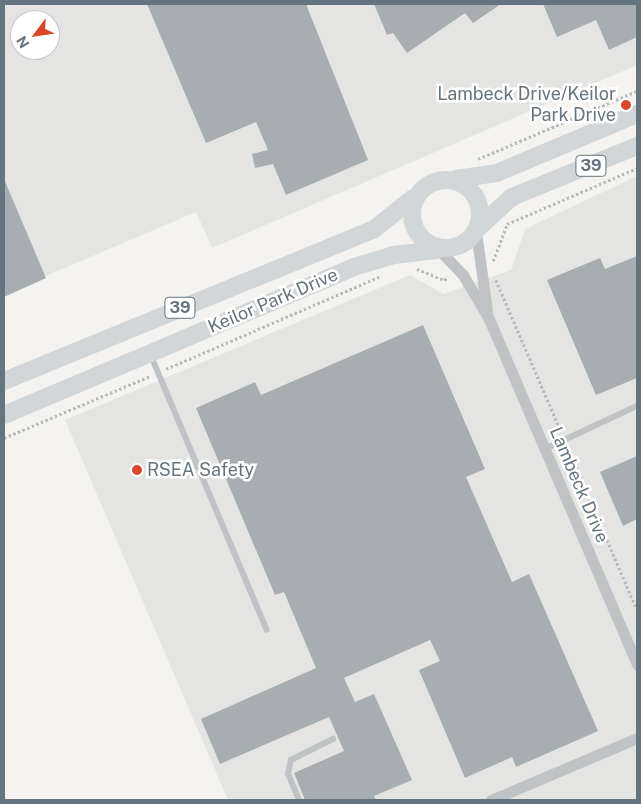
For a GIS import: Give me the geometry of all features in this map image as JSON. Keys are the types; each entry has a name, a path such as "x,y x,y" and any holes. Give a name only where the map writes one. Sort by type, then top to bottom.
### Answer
{"main road":[{"name":"39","path":"412,199 433,181 497,173 637,114"},
{"name":"39","path":"438,250 464,243 512,197 637,146"},
{"path":"456,179 475,197 477,230"},
{"path":"412,199 417,229 438,250"},
{"name":"Keilor Park Drive","path":"4,381 373,230 412,199"},
{"name":"Keilor Park Drive","path":"4,415 368,262 438,250"}],"street":[{"name":"Lambeck Drive","path":"477,230 477,260 489,319"},
{"name":"Lambeck Drive","path":"438,250 457,268 489,319 637,665"},
{"path":"491,800 637,738"}],"lane":[{"path":"150,353 267,629"},
{"path":"545,449 637,406"},
{"path":"299,800 288,774 290,760 333,739"}],"path":[{"path":"476,160 637,91"},
{"path":"491,266 508,224 637,168"},
{"path":"477,260 494,258"},
{"path":"408,265 444,280 457,268"},
{"path":"494,275 637,610"},
{"path":"4,438 381,276"}],"shaded area":[{"path":"4,4 637,4 637,65 212,248 196,212 4,294"},
{"path":"637,176 637,800 228,800 65,420 410,275 444,294 511,270 525,229"}],"building":[{"path":"147,4 306,4 368,160 286,195 273,164 255,168 252,154 268,150 256,122 206,143"},
{"path":"374,4 501,4 473,23 465,13 407,53 393,33 387,35"},
{"path":"543,4 637,4 637,37 609,50 596,20 557,37"},
{"path":"4,179 46,278 4,297"},
{"path":"637,256 637,378 596,395 547,280 600,258 605,269"},
{"path":"423,325 485,469 466,477 512,582 529,574 598,731 516,767 512,757 465,778 419,670 440,661 430,640 344,678 355,702 374,694 412,780 374,796 376,800 305,800 294,773 344,751 329,717 220,764 201,719 316,668 284,592 275,595 196,408 255,382 261,395"},
{"path":"637,456 637,519 623,526 600,472"}],"place":[{"name":"Lambeck Drive/Keilor Park Drive","path":"626,105"},
{"name":"RSEA Safety","path":"137,470"}]}
